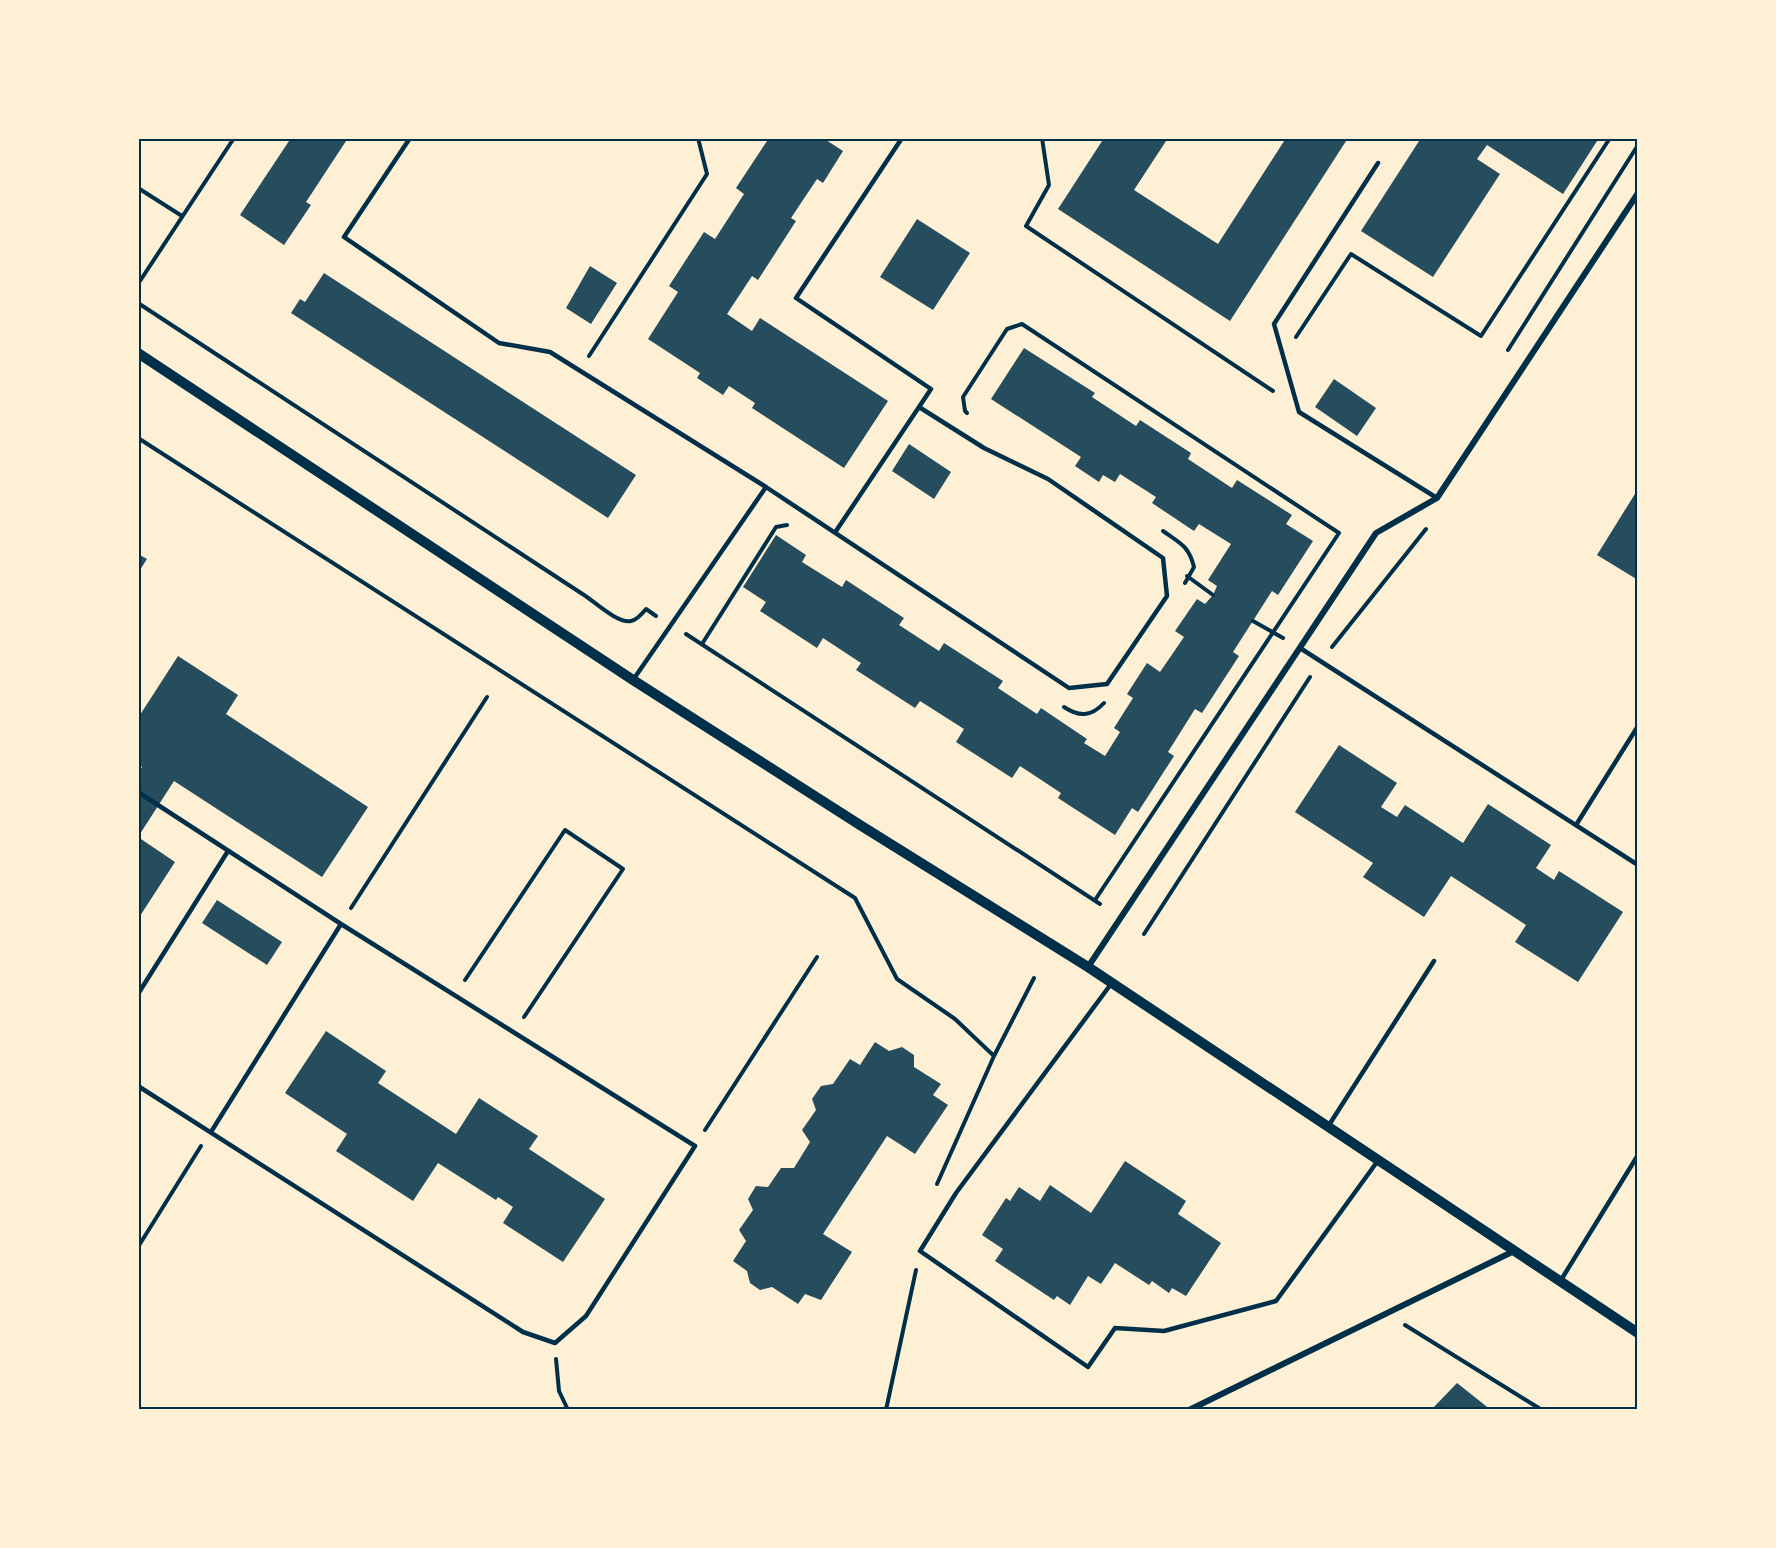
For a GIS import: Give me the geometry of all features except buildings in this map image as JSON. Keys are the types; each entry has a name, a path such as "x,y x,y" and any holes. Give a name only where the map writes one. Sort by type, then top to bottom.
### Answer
{"street":[{"path":"1088,967 1376,533 1437,498 1638,193"},
{"path":"138,352 633,680 1088,967 1638,1333"},
{"path":"1189,1410 1514,1251"}],"lane":[{"path":"410,138 344,237 499,343 550,351 836,531 1069,688 1107,684 1167,596 1163,558 1048,479 984,448 919,407"},
{"path":"836,531 931,389 796,298 902,138"},
{"path":"1377,163 1274,324 1299,412 1437,498"},
{"path":"633,680 766,487"},
{"path":"1300,648 1638,865"},
{"path":"1576,825 1638,726"},
{"path":"138,792 341,924 695,1146 586,1316 555,1343 523,1332 138,1086"},
{"path":"138,994 228,851"},
{"path":"211,1132 341,924"},
{"path":"1327,1127 1434,961"},
{"path":"1111,984 956,1193 920,1251 1088,1367 1115,1328 1164,1331 1276,1301 1379,1160"},
{"path":"1560,1282 1638,1155"}],"path":[{"path":"138,284 234,138"},
{"path":"581,371 707,174 698,138"},
{"path":"1042,138 1048,185 1026,225 1265,385 1351,254 1481,336 1610,138"},
{"path":"138,188 182,216"},
{"path":"138,303 621,621 631,621 646,609 1100,904"},
{"path":"974,416 965,411 963,397 1007,329 1022,324 1339,533 1095,900"},
{"path":"138,438 855,898 897,979 956,1019 994,1056"},
{"path":"702,644 777,527 786,525 796,531"},
{"path":"1155,527 1184,545 1191,555 1194,567 1183,586"},
{"path":"1163,558 1214,595"},
{"path":"1253,621 1300,648"},
{"path":"341,924 487,697"},
{"path":"1055,702 1075,715 1088,714 1099,709 1107,701"},
{"path":"455,996 565,831 623,869 514,1033"},
{"path":"695,1146 817,957"},
{"path":"936,1188 994,1056 1034,978"},
{"path":"138,1247 211,1132"},
{"path":"886,1410 920,1251"},
{"path":"1386,1314 1542,1410"},
{"path":"555,1343 559,1391 568,1410"}]}
